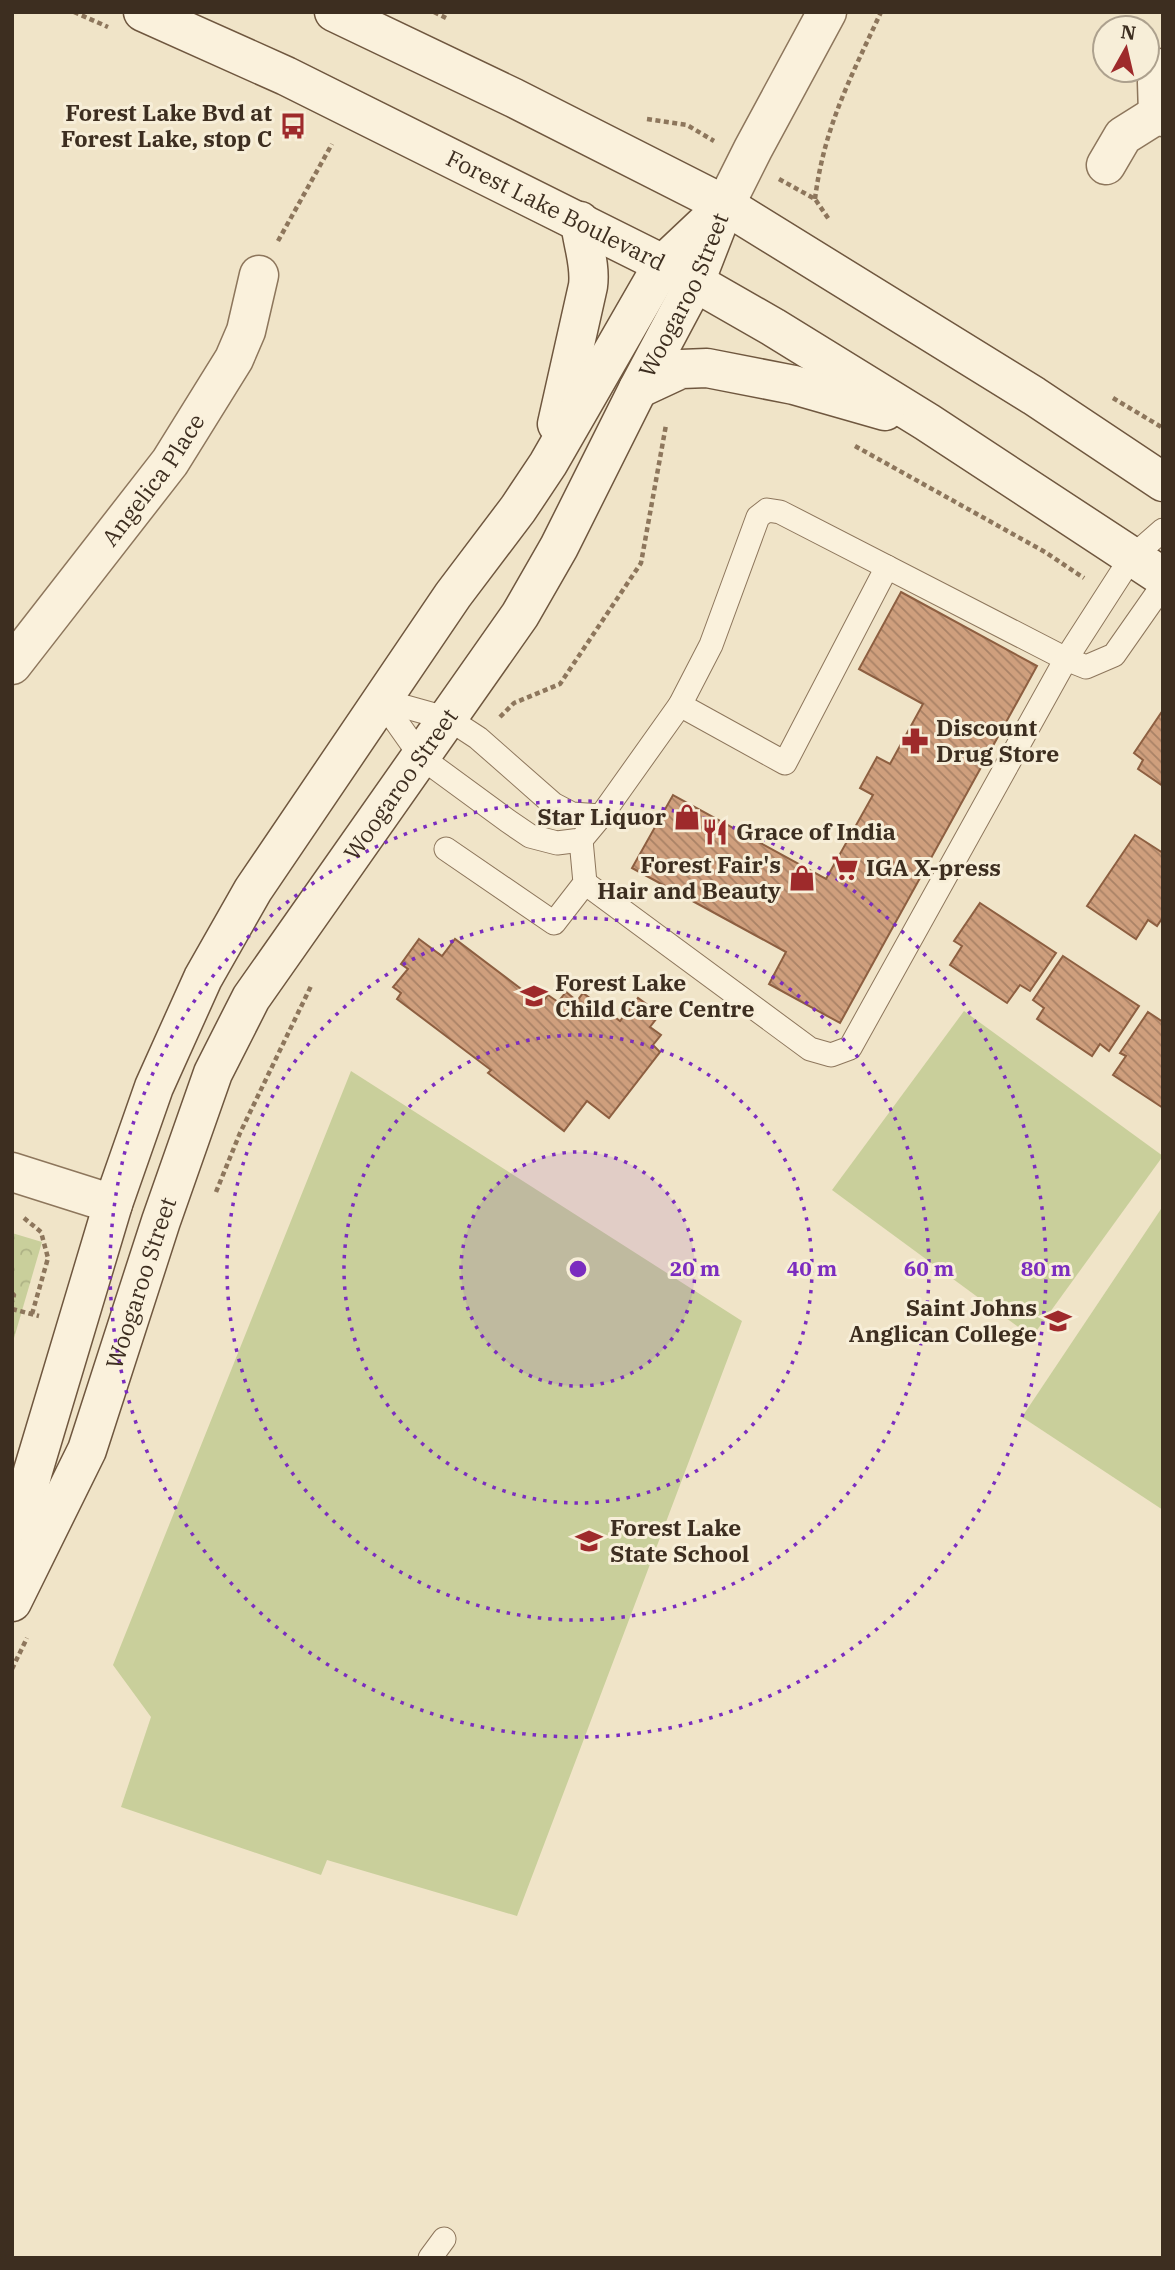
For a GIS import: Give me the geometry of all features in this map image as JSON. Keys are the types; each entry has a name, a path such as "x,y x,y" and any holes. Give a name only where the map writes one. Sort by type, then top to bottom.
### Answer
{"main road":[{"name":"Forest Lake Boulevard","path":"143,12 286,76 580,221 679,273 773,327 927,422 1147,568"},
{"path":"334,12 514,98 725,205 1034,396 1163,482"},
{"name":"Woogaroo Street","path":"12,1556 33,1471 113,1204 153,1087 226,933 381,700 453,595 518,509 725,205 827,12"},
{"path":"1106,165 1123,136 1160,115 1157,82 1163,68"},
{"path":"548,464 589,286 590,270 582,243 580,221"},
{"name":"Woogaroo Street","path":"21,1616 87,1450 161,1220 213,1073 251,998 422,758 463,729 638,389 679,273"},
{"name":"Angelica Place","path":"12,665 170,462 234,359 246,331 259,275"},
{"path":"638,389 681,369 707,368 794,385 927,422"},
{"path":"12,1172 161,1220"}],"lane":[{"path":"381,700 422,758 530,836 557,843 581,840 680,705 711,645 758,517 767,510 780,512 1086,667 1115,655 1163,585"},
{"path":"585,883 810,1049 831,1055 850,1048 1066,659 1109,595 1147,568 1163,530"},
{"path":"680,705 785,763 887,567"},
{"path":"381,700 463,729 552,804 572,814 601,816"},
{"path":"446,849 554,923 585,883 581,840"}],"path":[{"path":"815,199 820,164 837,106 881,12"},
{"path":"259,275 332,144"},
{"path":"463,729 514,703 560,684 641,563 667,421"},
{"path":"854,445 1045,552 1109,595"},
{"path":"214,1197 240,1133 317,974"},
{"path":"20,1215 41,1233 48,1258 32,1314"},
{"path":"12,1293 12,1301"},
{"path":"12,1669 21,1616"}],"green space":[{"path":"964,1011 1163,1156 1032,1337 832,1190"},
{"path":"351,1071 742,1321 517,1916 327,1860 321,1875 121,1807 151,1717 113,1665"},
{"path":"1163,1206 1163,1510 1022,1417"},
{"path":"12,1233 42,1242 12,1345"}],"building":[{"path":"901,592 1037,666 840,1023 769,984 786,952 632,868 673,795 826,879 873,795 860,788 877,757 890,764 923,704 859,669"},
{"path":"1163,710 1163,786 1138,769 1143,760 1134,753"},
{"path":"1135,835 1163,853 1163,917 1157,926 1148,920 1136,939 1087,906"},
{"path":"980,903 1056,953 1030,991 1020,985 1007,1003 950,965 962,946 954,941"},
{"path":"419,939 442,956 455,939 541,1004 548,995 558,1002 566,992 577,1001 583,993 620,1021 638,998 660,1014 650,1027 661,1035 653,1045 660,1052 609,1118 587,1101 564,1131 488,1073 491,1070 397,999 401,993 393,987 408,969 401,964"},
{"path":"1063,956 1139,1006 1109,1051 1100,1044 1092,1056 1037,1019 1044,1008 1033,1000"},
{"path":"1148,1012 1163,1022 1163,1108 1113,1075 1126,1056 1120,1053"}],"place":[{"name":"Forest Lake Bvd at Forest Lake, stop C","path":"293,126"},
{"name":"Discount Drug Store","path":"915,741"},
{"name":"Star Liquor","path":"687,817"},
{"name":"Grace of India","path":"715,832"},
{"name":"IGA X-press","path":"845,868"},
{"name":"Forest Fair's Hair and Beauty","path":"802,878"},
{"name":"Forest Lake Child Care Centre","path":"534,996"},
{"name":"Saint Johns Anglican College","path":"1058,1321"},
{"name":"Forest Lake State School","path":"589,1541"}]}
